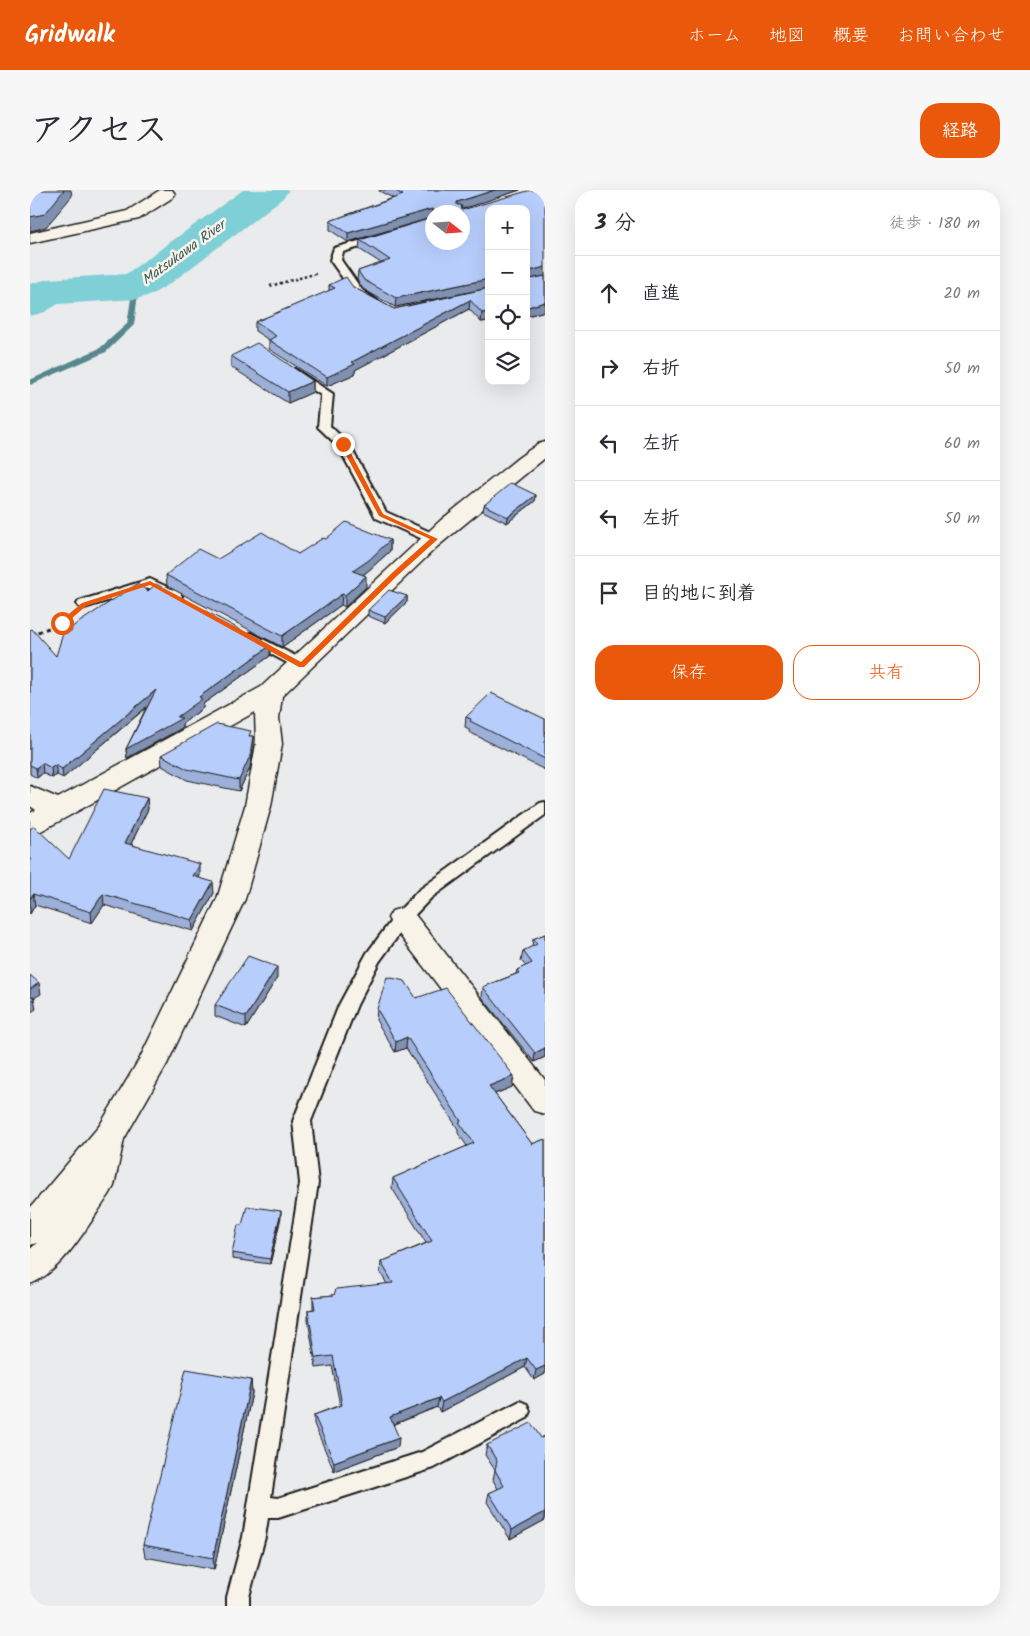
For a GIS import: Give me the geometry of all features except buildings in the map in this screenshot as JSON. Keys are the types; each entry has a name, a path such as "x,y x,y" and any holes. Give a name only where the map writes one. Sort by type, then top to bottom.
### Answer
{"street":[{"path":"30,238 134,215 166,194"},
{"path":"30,825 270,693 302,665 395,573 506,477 545,448"},
{"path":"30,1231 110,1134 152,1064 231,899 258,806 269,744 267,718 270,693"},
{"path":"30,795 58,810"},
{"path":"402,918 545,1102"},
{"path":"30,1270 51,1250 98,1186 110,1134"}],"lane":[{"path":"379,305 358,292 334,260 338,250 395,234"},
{"path":"281,364 327,394 324,427 343,444 381,515 434,539"},
{"path":"84,604 150,583 184,601"},
{"path":"243,633 302,665"},
{"path":"238,1606 238,1596 254,1537 309,1183 302,1121 348,1005 373,958 402,918 425,894 545,807"},
{"path":"258,1507 278,1508 426,1461 520,1411"}],"path":[{"path":"270,286 341,268"},
{"path":"30,635 62,623 84,604"}],"waterway":[{"name":"Matsukawa River","path":"30,303 48,292 136,286 156,274 269,190"},
{"path":"30,383 103,350 130,325 136,286"}],"route":[{"path":"62,623 84,604 150,583 302,665 395,573 434,539 381,515 343,444"}]}
